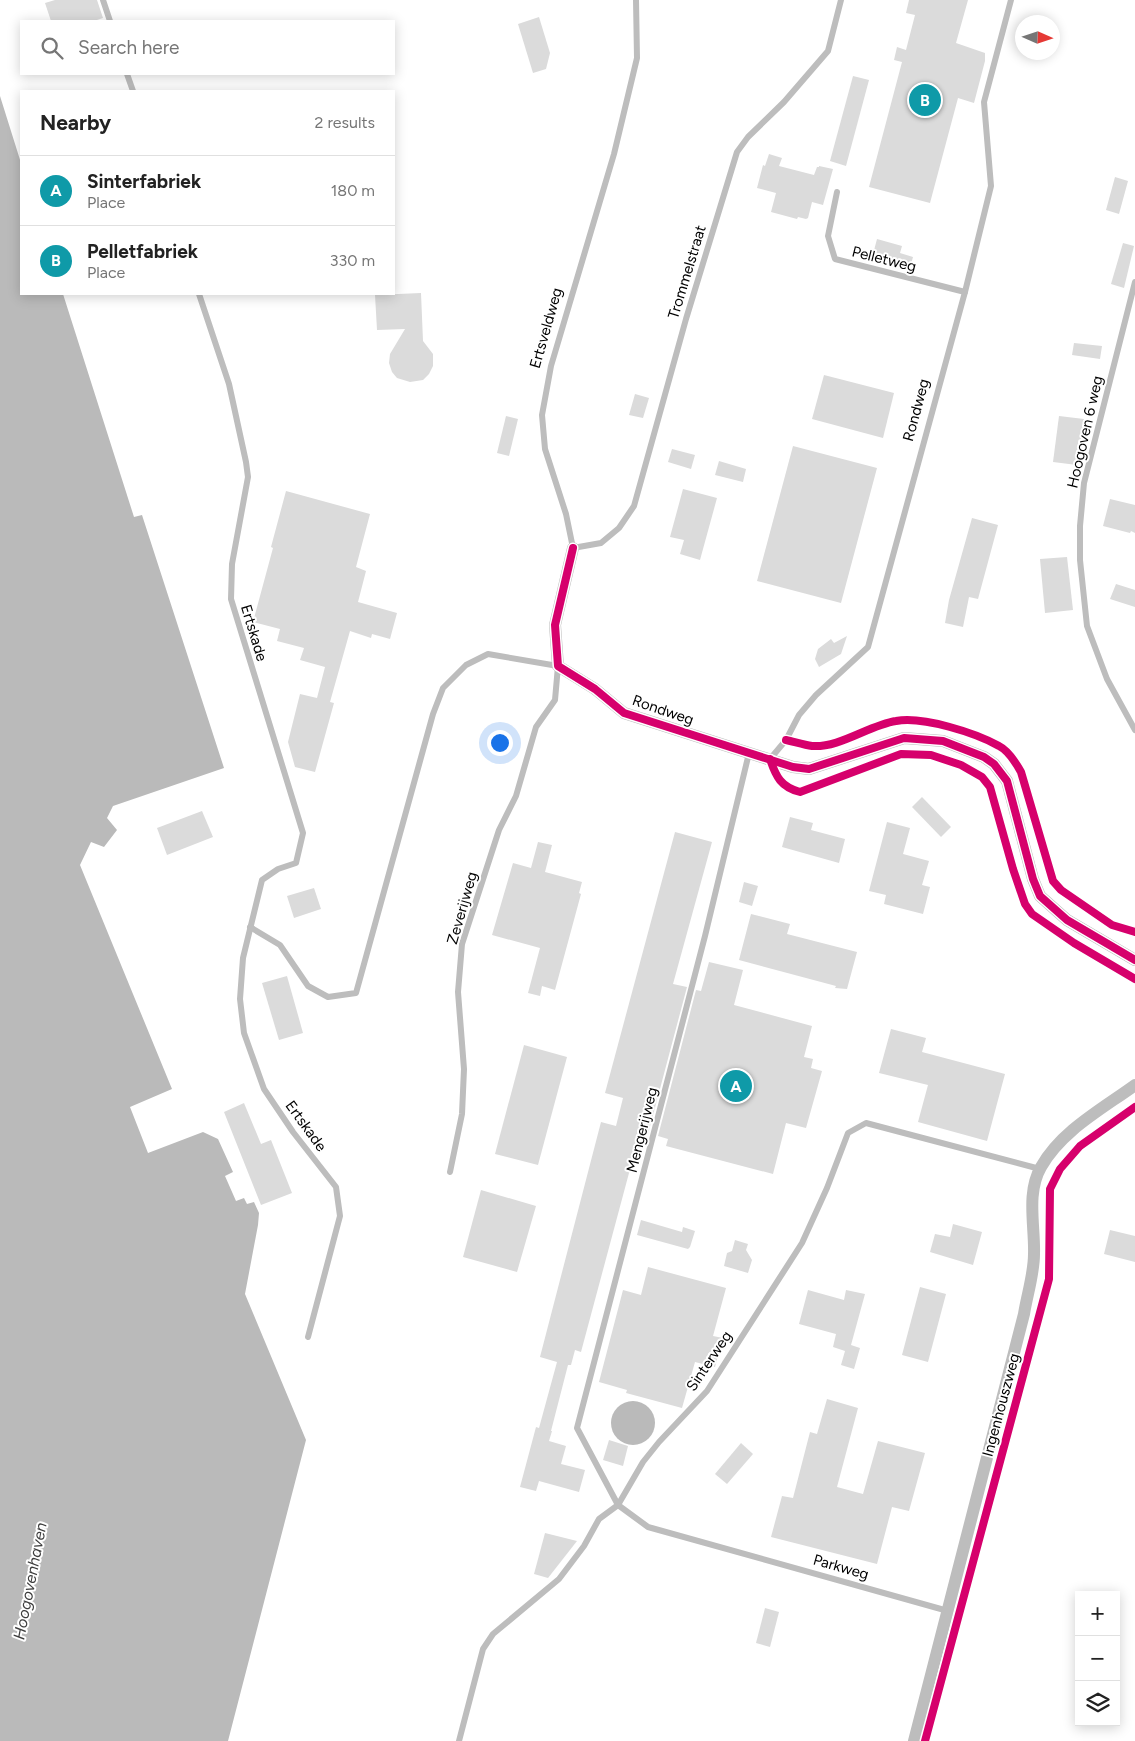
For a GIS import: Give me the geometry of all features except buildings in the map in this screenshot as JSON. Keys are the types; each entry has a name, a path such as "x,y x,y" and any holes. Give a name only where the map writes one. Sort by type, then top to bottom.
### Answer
{"street":[{"name":"Ertsveldweg","path":"558,666 555,625 573,548"},
{"name":"Rondweg","path":"558,666 595,689 624,713 793,767 809,769 904,738 943,741 984,757 994,764 1007,780 1033,879 1040,896 1067,920 1135,960"},
{"name":"Ingenhouszweg","path":"914,1741 1024,1314 1034,1256 1033,1193 1035,1181 1050,1154 1065,1138 1135,1085"}],"lane":[{"path":"103,0 110,20"},
{"name":"Ertsveldweg","path":"573,548 566,514 545,449 542,415 551,366 614,154 637,58 636,0"},
{"name":"Trommelstraat","path":"573,548 601,543 619,528 634,506 686,319 737,152 748,137 784,102 828,51 841,0"},
{"name":"Rondweg","path":"770,759 786,740 799,715 816,695 868,647 992,186 984,102 1011,0"},
{"path":"127,75 133,90"},
{"name":"Pelletweg","path":"837,192 828,236 835,259 965,292"},
{"name":"Hoogoven 6 weg","path":"1135,282 1084,483 1080,560 1088,626 1107,679 1135,730"},
{"name":"Ertskade","path":"199,295 229,384 248,478 232,564 231,599 303,833 296,863 278,869 262,880 242,958 240,1000 244,1033 264,1089 293,1132 336,1187 340,1216 308,1338"},
{"path":"250,927 280,945 308,986 328,997 356,993 433,714 443,688 466,665 488,654 558,666"},
{"name":"Zeverijweg","path":"450,1172 462,1114 464,1069 458,992 462,944 499,830 516,796 536,727 555,700 558,666"},
{"name":"Mengerijweg","path":"618,1505 577,1428 704,936 749,753"},
{"name":"Sinterweg","path":"618,1505 644,1462 659,1442 707,1392 802,1243 827,1188 848,1133 866,1123 1040,1169"},
{"path":"459,1741 483,1649 492,1634 559,1579 584,1546 599,1519 618,1505"},
{"name":"Parkweg","path":"618,1505 648,1527 948,1611"}],"water":[{"name":"Hoogovenhaven","path":"0,96 20,160 20,295 63,295 134,517 142,515 224,768 113,806 107,818 117,830 104,847 91,842 80,865 172,1089 130,1107 148,1153 203,1132 218,1139 233,1172 225,1176 236,1201 244,1198 247,1204 254,1202 259,1213 258,1225 245,1294 306,1440 228,1741 0,1741"},
{"path":"629,1401 637,1401 649,1407 655,1423 649,1439 637,1445 629,1445 617,1439 611,1427 611,1419 617,1407"}],"cycle path":[{"path":"573,548 555,625 558,666 595,689 624,713 793,767 809,769 904,738 943,741 984,757 994,764 1007,781 1033,879 1040,896 1067,920 1135,960"},
{"path":"786,740 809,746 823,746 844,740 886,723 907,720 934,723 963,731 1003,748 1021,772 1053,881 1061,890 1112,925 1135,932"},
{"path":"770,759 780,780 788,787 800,792 901,754 931,755 961,765 982,777 990,787 1013,869 1025,904 1032,914 1074,943 1135,979"},
{"path":"925,1741 1049,1279 1050,1189 1060,1169 1080,1146 1135,1107"}],"place":[{"name":"Pelletfabriek","path":"925,100"},
{"name":"Sinterfabriek","path":"736,1086"}]}
